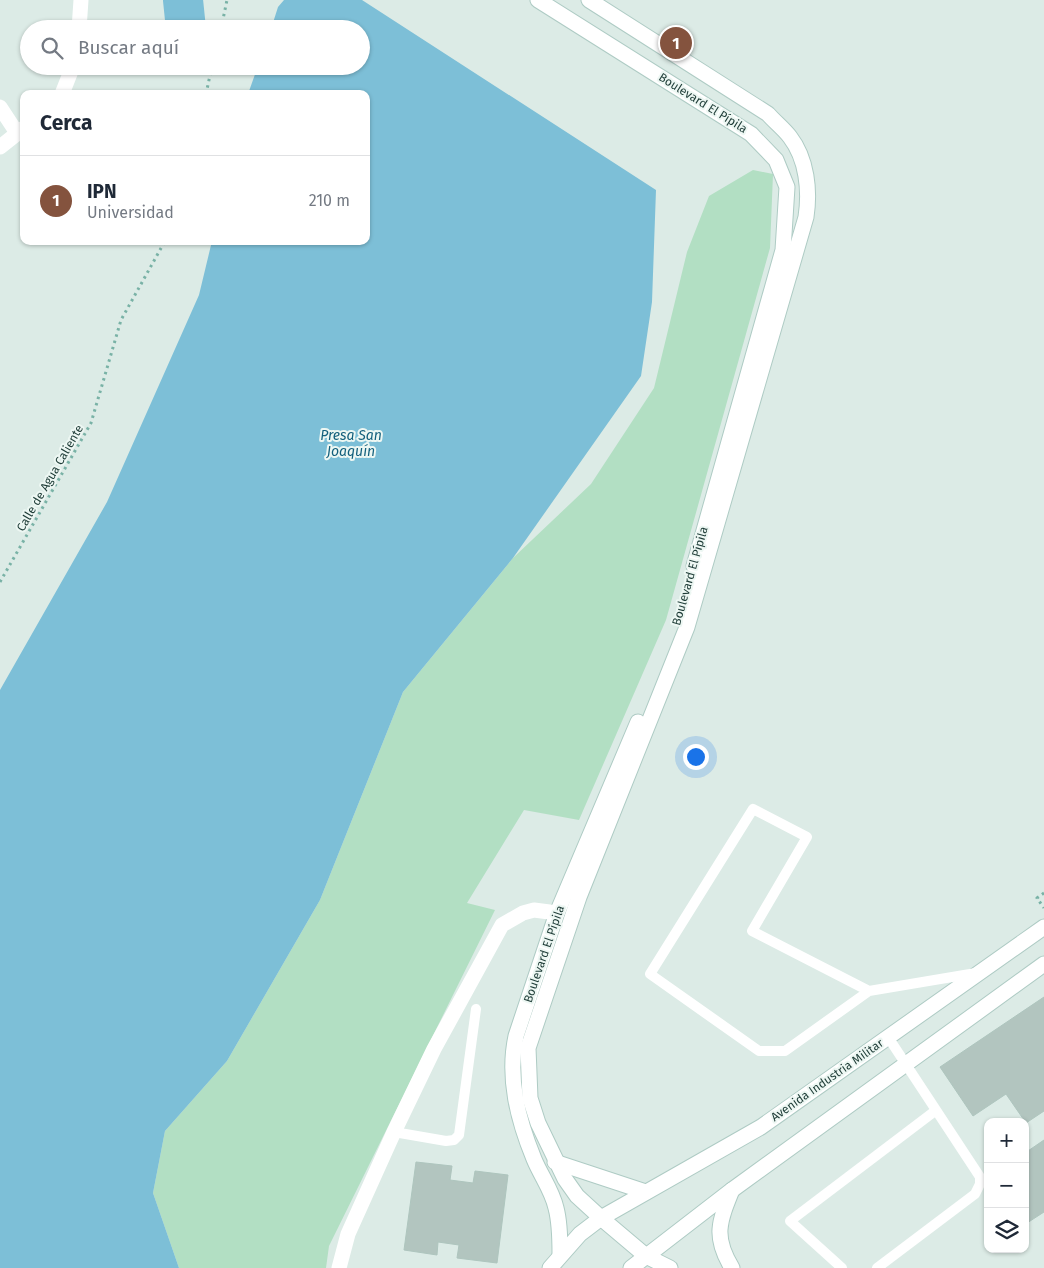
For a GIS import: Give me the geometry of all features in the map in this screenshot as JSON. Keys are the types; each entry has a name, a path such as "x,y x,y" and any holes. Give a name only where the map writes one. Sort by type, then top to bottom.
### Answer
{"street":[{"path":"80,20 81,0"},
{"name":"Boulevard El Pípila","path":"538,0 751,134 776,160 787,187 787,216 783,250 682,625 557,913 516,1036 512,1056 518,1113 535,1160 557,1208 560,1254"},
{"name":"Boulevard El Pípila","path":"589,0 768,114 790,138 801,158 807,179 806,218 682,625 579,897 528,1048 530,1098 555,1162 577,1196 646,1256 670,1268"},
{"path":"64,90 69,75"},
{"path":"0,107 20,130 0,147"},
{"path":"339,1268 348,1234 394,1132 434,1049 502,925 522,913 546,910 557,913"},
{"name":"Avenida Industria Militar","path":"550,1268 560,1254 580,1234 601,1218 760,1127 1044,927"},
{"path":"631,1268 732,1190 1044,964"},
{"path":"555,1162 646,1192"},
{"path":"732,1190 720,1219 719,1237 723,1253 732,1268"}],"lane":[{"path":"869,991 752,931 807,837 753,809 650,974 759,1051 785,1051 869,991 979,973"},
{"path":"394,1132 446,1141 454,1140 459,1136 476,1009"},
{"path":"877,1268 975,1194 980,1184 980,1177 935,1111 907,1062 888,1037"},
{"path":"838,1265 790,1221 935,1111"}],"path":[{"path":"223,20 227,0"},
{"path":"207,90 210,75"},
{"name":"Calle de Agua Caliente","path":"0,582 91,423 120,320 163,245"},
{"path":"1044,893 1037,898 1044,908"}],"green space":[{"path":"753,170 773,174 770,248 666,620 579,820 524,810 467,903 495,910 329,1246 326,1268 179,1268 153,1193 165,1131 227,1061 320,900 403,692 513,558 591,484 654,388 687,252 709,196"}],"water":[{"name":"Presa San Joaquín","path":"284,0 362,0 656,190 652,302 641,376 513,558 403,692 320,900 227,1061 165,1131 153,1193 179,1268 0,1268 0,690 107,502 199,295 211,245 370,245 370,90 249,90 255,75 370,75 370,20 274,20 278,7"}],"building":[{"path":"1044,997 1044,1111 1029,1121 1029,1118 1023,1118 1006,1094 973,1116 940,1067"},
{"path":"1044,1140 1044,1212 1029,1222 1029,1163 1029,1150"},
{"path":"416,1162 452,1166 450,1180 473,1183 475,1171 508,1175 497,1263 457,1258 459,1245 438,1242 437,1255 404,1250"}],"waterway":[{"path":"183,0 185,20"}],"place":[{"name":"IPN","path":"676,43"}]}
